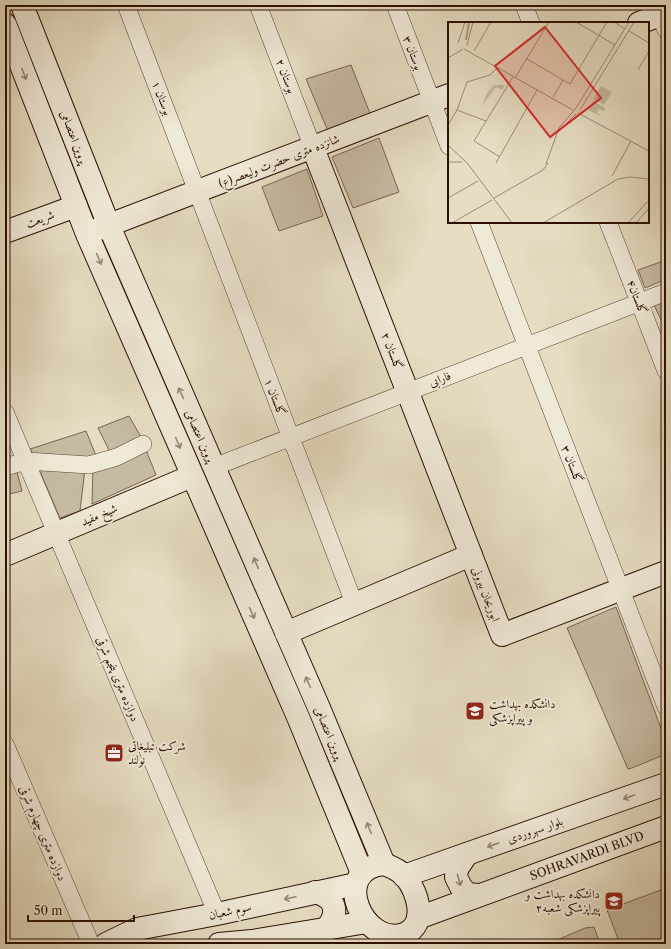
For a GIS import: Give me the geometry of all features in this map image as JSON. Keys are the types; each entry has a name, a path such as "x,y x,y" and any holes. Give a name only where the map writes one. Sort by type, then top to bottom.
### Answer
{"main road":[{"name":"پروین اعتصامی","path":"22,5 108,226 319,708 384,864"},
{"path":"642,22 662,16"},
{"name":"پروین اعتصامی","path":"6,29 87,234 298,717 359,878"},
{"name":"شانزده متری حضرت ولیعصر(ع)","path":"87,234 441,99"},
{"name":"گلستان ۲","path":"313,148 471,555"},
{"name":"شریعت","path":"5,232 76,206"},
{"name":"شیخ مفید","path":"5,554 192,476"},
{"name":"ابوریحان بیرونی","path":"286,633 354,603 471,555 502,635 666,572"},
{"name":"بلوار سهروردی","path":"404,876 666,784"},
{"name":"SOHRAVARDI BLVD","path":"418,929 479,895 666,827"},
{"path":"467,854 457,869 456,877 461,887 467,894 479,895"},
{"path":"384,864 394,868 404,876 413,888 419,908 418,929 389,939 367,922 359,911 354,896 359,878 373,865 384,864"},
{"name":"سوم شعبان","path":"106,944 137,929 217,914 314,892 359,878"},
{"path":"314,892 322,894 334,905 335,913 332,922 326,929"},
{"path":"220,944 253,943 367,922"}],"street":[{"name":"بوستان ۱","path":"126,5 197,192"},
{"name":"بوستان ۲","path":"258,5 313,148"},
{"name":"بوستان ۳","path":"395,5 441,99"},
{"path":"524,5 531,22"},
{"path":"441,99 448,140"},
{"name":"گلستان ۱","path":"197,192 354,603"},
{"name":"گلستان ۳","path":"479,223 666,707"},
{"name":"گلستان۴","path":"608,223 666,371"},
{"name":"فارابی","path":"214,466 666,292"},
{"name":"دوازده متری پنجم شرقی","path":"5,412 217,914"},
{"path":"5,467 26,461 89,465 117,457 143,444"},
{"name":"دوازده متری چهارم شرقی","path":"5,744 91,944"}],"shaded area":[{"path":"351,65 371,116 328,131 306,79"},
{"path":"379,138 399,192 353,208 332,157"},
{"path":"307,169 323,216 279,231 262,187"},
{"path":"666,260 666,279 645,288 638,270"},
{"path":"666,298 666,328 665,328 653,303"},
{"path":"129,416 141,437 110,452 98,428"},
{"path":"86,431 97,458 36,459 30,449"},
{"path":"146,450 156,475 92,504 93,469"},
{"path":"16,468 22,491 5,495 5,472"},
{"path":"85,469 80,511 60,518 41,474 41,470"},
{"path":"616,607 666,742 666,754 628,769 567,628"},
{"path":"666,888 666,944 620,944 607,910"},
{"path":"594,927 600,944 548,944 585,928"}],"place":[{"name":"دانشکده بهداشت و پیراپزشکی","path":"475,711"},
{"name":"شرکت تبلیغاتی نولند","path":"114,753"},
{"name":"دانشکده بهداشت و پیراپزشکى شعبه۲","path":"614,901"}]}
